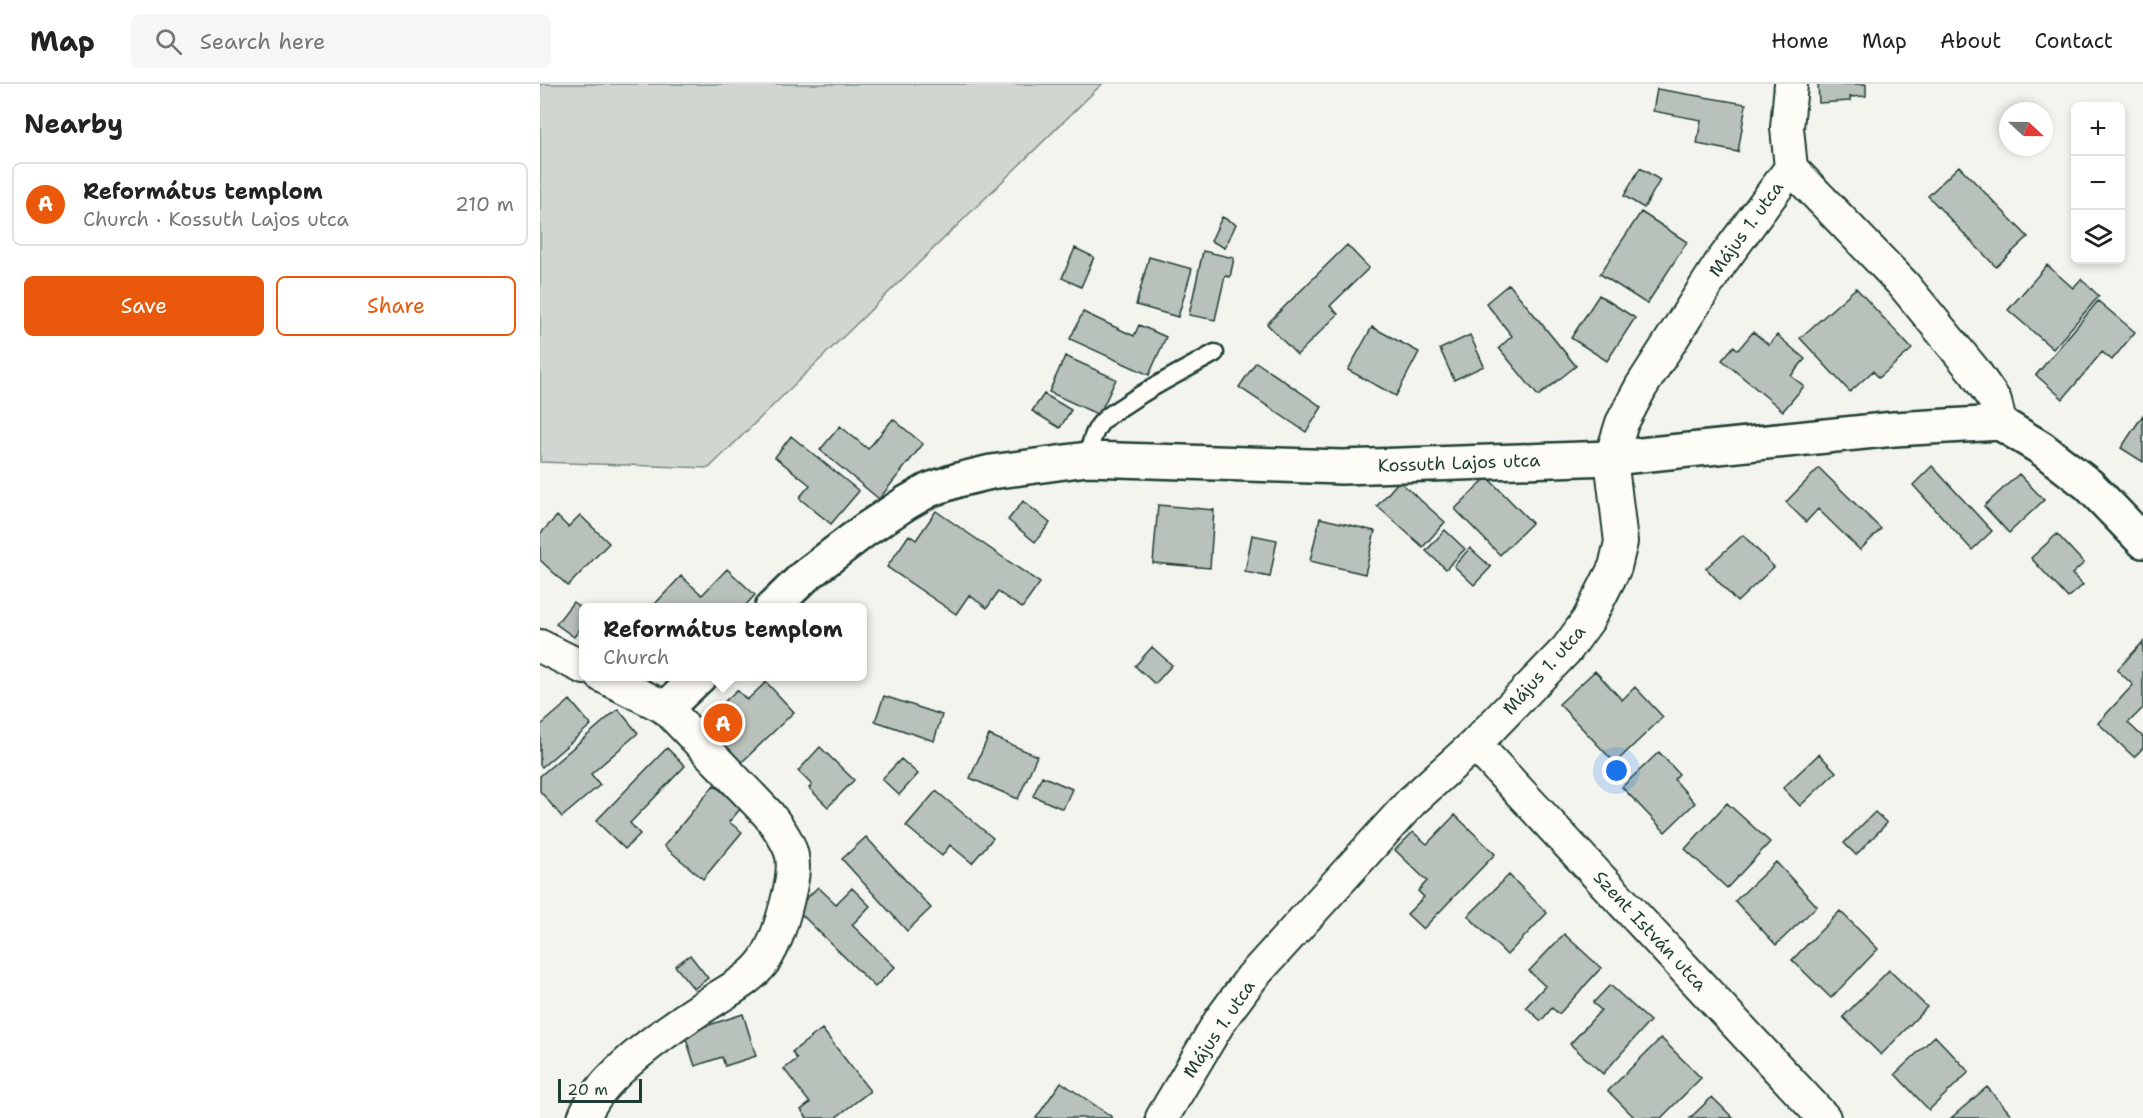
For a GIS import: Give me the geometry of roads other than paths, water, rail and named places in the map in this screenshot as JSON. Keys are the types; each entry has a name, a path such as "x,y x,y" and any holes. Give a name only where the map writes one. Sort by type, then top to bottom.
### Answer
{"street":[{"name":"Május 1. utca","path":"1161,1118 1221,1019 1252,977 1412,801 1475,744 1566,649 1588,620 1615,567 1621,542 1611,458 1622,423 1641,387 1720,264 1791,168 1787,128 1791,84"},
{"path":"1791,168 1903,284 1968,363 1995,401 2000,423 2042,448 2089,485 2143,541"},
{"name":"Kossuth Lajos utca","path":"777,603 805,576 865,530 929,490 991,472 1088,459 1341,467 1611,458 1894,429 2000,423"},
{"path":"540,646 579,666"},
{"path":"584,1118 603,1088 660,1035 746,979 764,962 779,931 793,878 793,852 783,832 768,814 666,708 612,681"},
{"path":"666,708 695,681"},
{"name":"Szent István utca","path":"1475,744 1824,1118"}],"lane":[{"path":"1088,459 1090,442 1100,424 1114,412 1153,386 1215,353"}],"place":[{"name":"Református templom","path":"723,723"}]}
